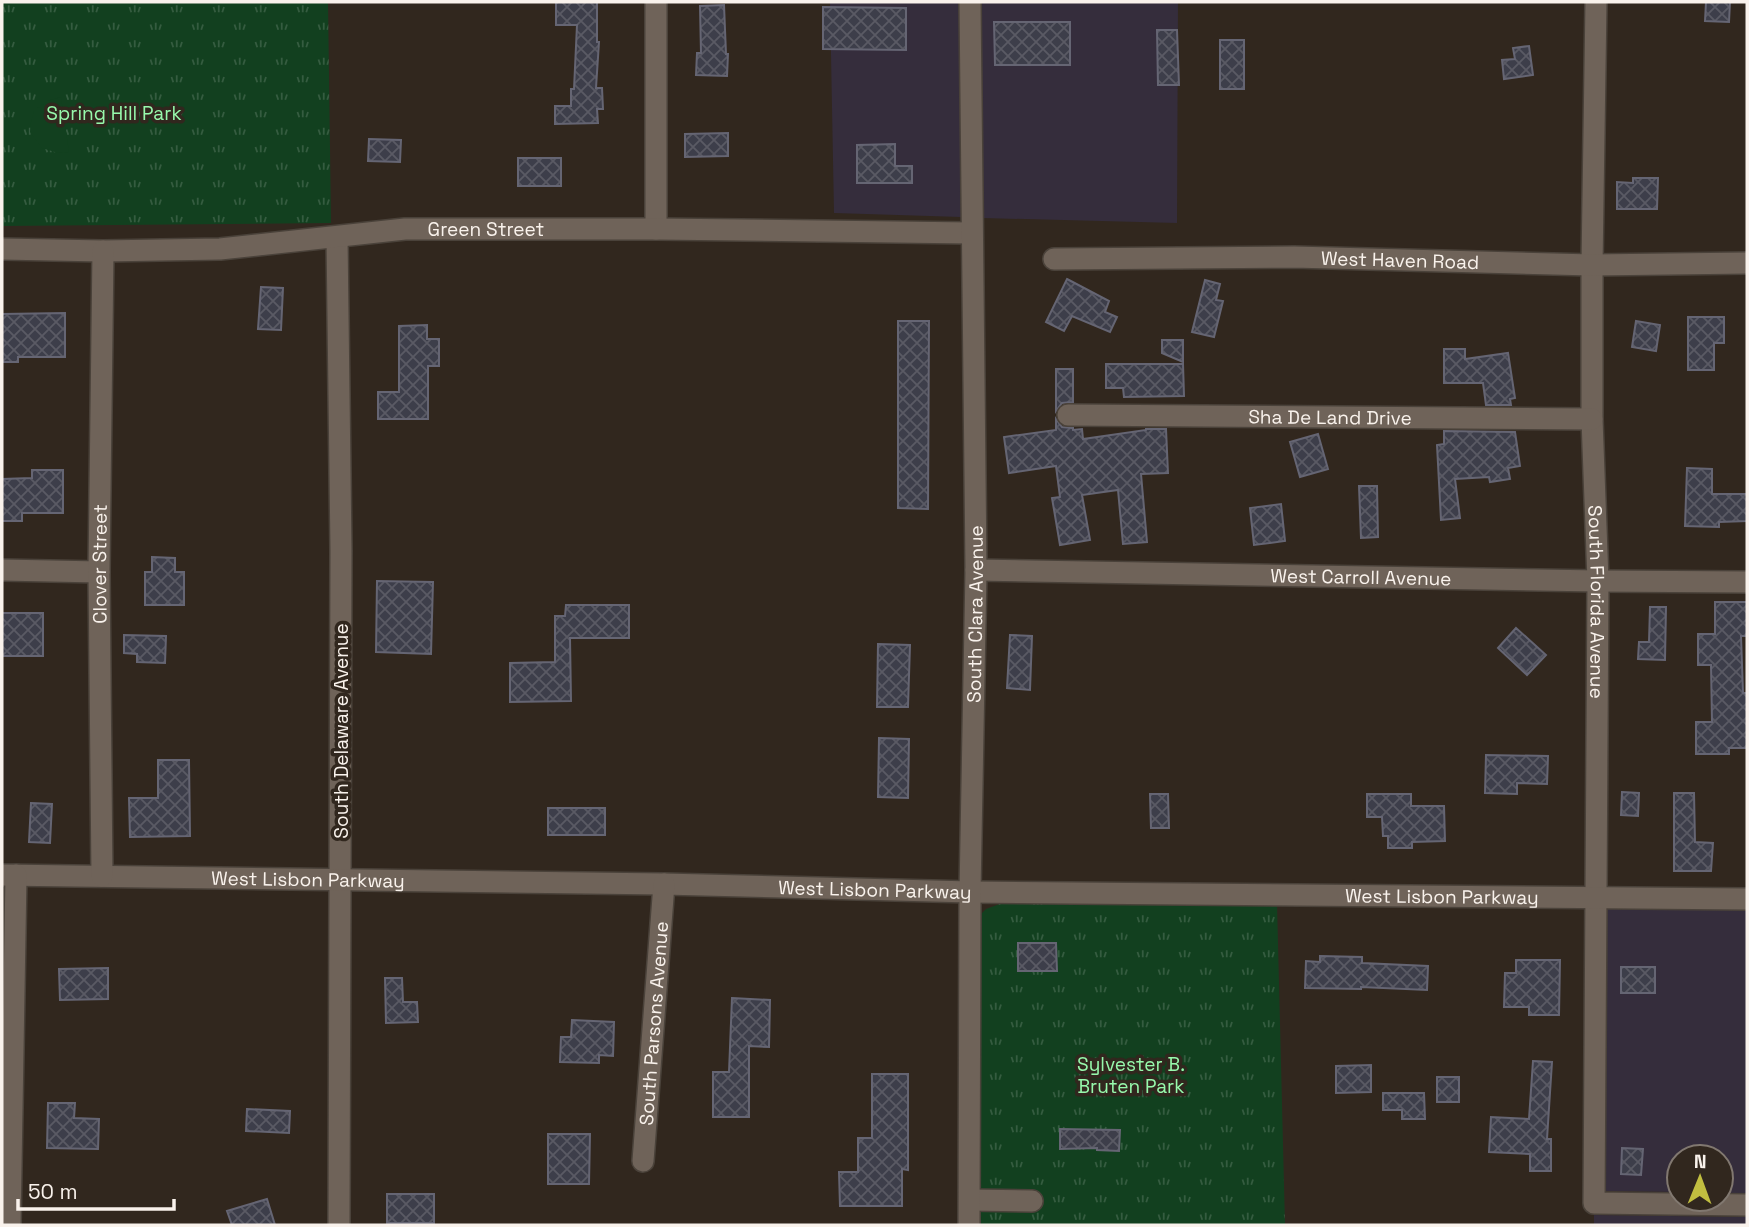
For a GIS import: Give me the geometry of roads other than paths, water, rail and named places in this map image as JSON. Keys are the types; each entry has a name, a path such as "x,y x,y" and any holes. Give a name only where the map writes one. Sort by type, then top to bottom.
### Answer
{"street":[{"path":"656,2 656,229"},
{"name":"South Clara Avenue","path":"970,2 976,570 970,892 970,1225"},
{"name":"South Florida Avenue","path":"1596,2 1592,265 1592,419 1598,582 1594,1203 1747,1205"},
{"name":"Green Street","path":"2,249 220,249 405,229 971,233"},
{"name":"South Delaware Avenue","path":"337,237 341,551 339,1225"},
{"name":"Clover Street","path":"102,876 99,572 103,251"},
{"name":"West Haven Road","path":"1054,259 1294,257 1592,265 1747,263"},
{"name":"Sha De Land Drive","path":"1068,415 1592,419"},
{"path":"2,570 99,572"},
{"name":"West Carroll Avenue","path":"976,570 1598,582 1747,582"},
{"path":"9,875 10,1225"},
{"name":"West Lisbon Parkway","path":"9,875 664,884 970,892 1747,899"},
{"name":"South Parsons Avenue","path":"643,1161 664,884"},
{"path":"970,1200 1032,1201"}],"park label":[{"name":"Spring Hill Park","path":"114,113"},
{"name":"Sylvester B. Bruten Park","path":"1131,1075"}]}
